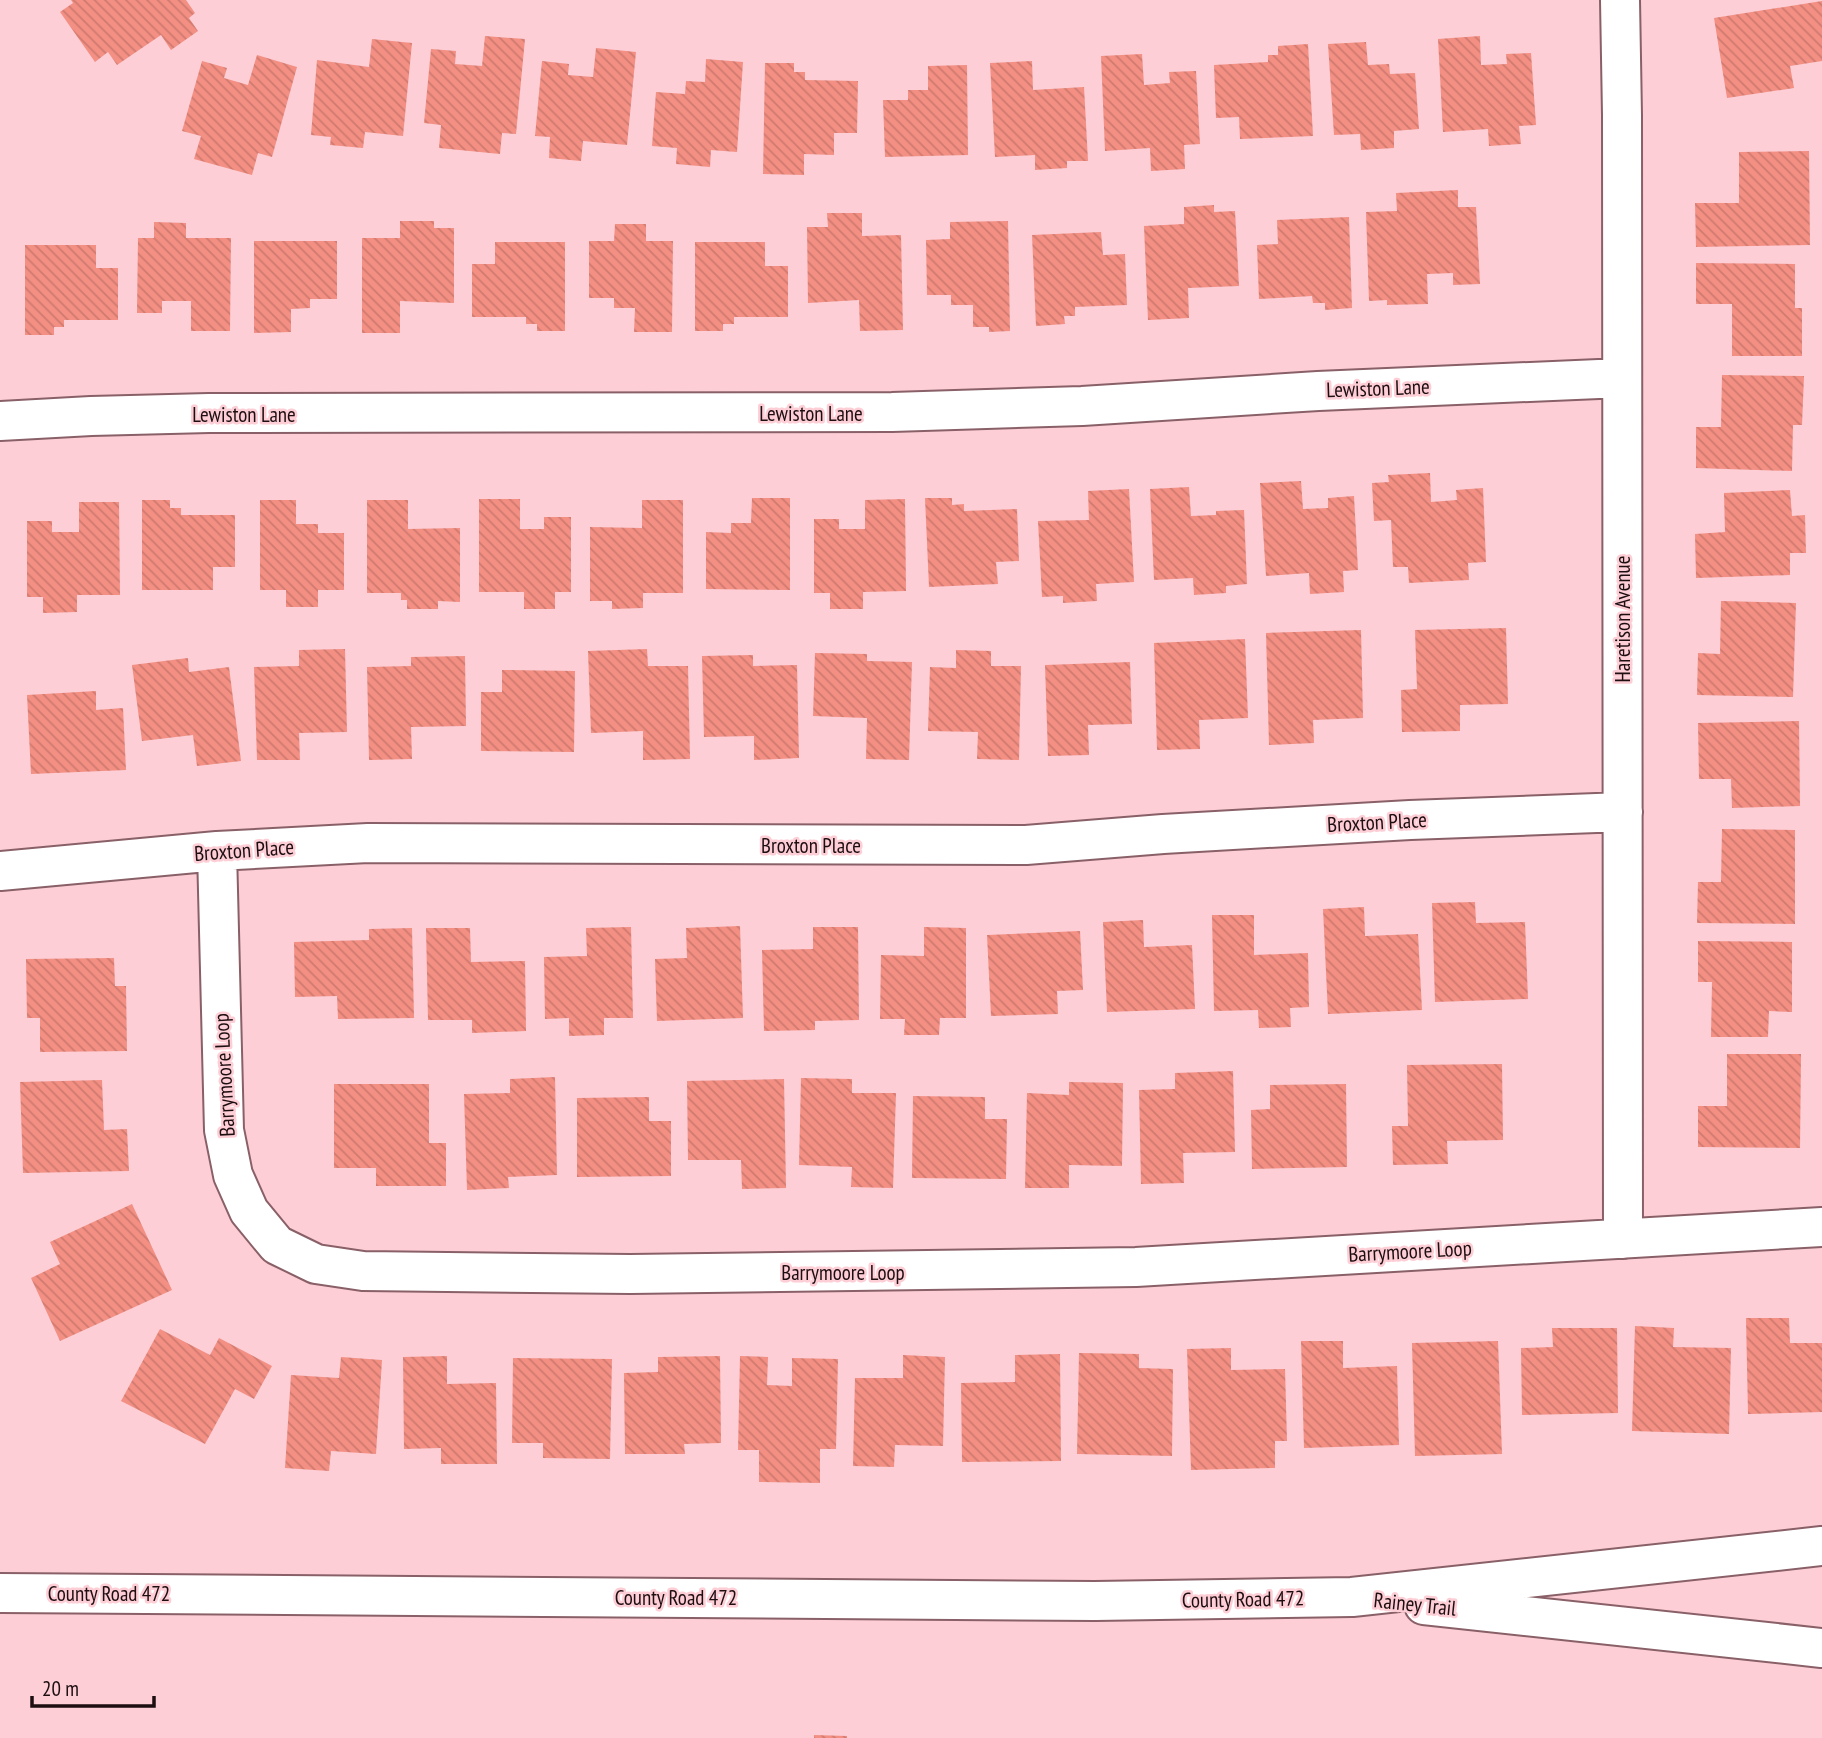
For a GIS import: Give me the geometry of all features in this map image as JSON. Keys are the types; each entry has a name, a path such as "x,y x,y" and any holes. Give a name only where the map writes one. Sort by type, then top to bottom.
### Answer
{"street":[{"name":"Haretison Avenue","path":"1620,0 1622,1239"},
{"name":"Lewiston Lane","path":"0,421 209,413 892,412 1082,406 1318,391 1622,378"},
{"name":"Broxton Place","path":"0,871 217,851 368,843 1026,845 1190,832 1622,812"},
{"name":"Barrymoore Loop","path":"217,851 224,1130 233,1175 249,1211 277,1245 316,1264 363,1272 957,1271 1136,1267 1822,1227"},
{"name":"Rainey Trail","path":"1352,1597 1822,1546"},
{"name":"County Road 472","path":"0,1593 1081,1601 1352,1597"},
{"name":"Rainey Trail","path":"1352,1597 1822,1648"}],"building":[{"path":"71,0 186,0 195,13 189,18 198,31 171,50 161,35 117,65 108,52 95,62 60,12 73,3"},
{"path":"1822,1 1822,61 1790,66 1794,88 1727,98 1714,18"},
{"path":"485,36 525,39 516,134 502,133 500,154 439,148 441,125 424,123 431,49 456,51 455,64 482,66"},
{"path":"1480,36 1481,65 1507,64 1506,54 1531,53 1536,125 1519,126 1521,144 1489,146 1488,129 1443,132 1438,39"},
{"path":"372,39 412,43 403,136 365,132 363,148 330,145 331,137 311,135 317,60 369,67"},
{"path":"1366,42 1368,65 1389,64 1390,74 1415,73 1419,129 1394,131 1394,148 1361,150 1360,134 1334,135 1328,44"},
{"path":"1308,44 1313,136 1240,139 1239,117 1216,118 1214,65 1268,62 1268,55 1278,55 1278,46"},
{"path":"596,48 636,52 627,145 583,141 581,161 549,158 550,137 535,136 542,61 569,64 568,75 593,77"},
{"path":"1142,54 1144,85 1170,83 1169,72 1196,71 1200,144 1184,145 1185,169 1151,171 1150,148 1105,151 1101,56"},
{"path":"257,55 297,67 272,157 258,153 252,175 194,159 201,136 182,131 202,61 227,68 224,78 248,85"},
{"path":"706,59 743,62 737,152 711,150 710,167 676,164 677,148 652,146 656,92 685,94 686,81 705,82"},
{"path":"1032,61 1033,90 1084,87 1088,161 1067,161 1067,168 1035,170 1035,155 995,157 990,63"},
{"path":"765,63 794,63 794,72 805,72 805,80 858,81 857,133 834,133 834,155 804,154 804,175 763,174"},
{"path":"967,65 968,155 885,157 883,100 908,100 908,90 928,90 928,66"},
{"path":"1809,151 1810,245 1696,247 1695,203 1739,203 1739,152"},
{"path":"1458,190 1458,207 1476,207 1480,284 1453,285 1453,273 1427,274 1428,304 1387,305 1387,300 1369,301 1366,212 1397,211 1396,193"},
{"path":"1214,205 1214,212 1235,211 1239,286 1188,288 1189,318 1148,320 1144,226 1184,224 1184,207"},
{"path":"827,213 862,213 862,236 901,235 903,330 860,331 859,300 808,303 807,227 828,227"},
{"path":"1349,217 1352,308 1325,310 1325,303 1313,303 1312,296 1259,299 1257,245 1278,244 1277,220"},
{"path":"400,221 434,221 434,228 454,228 454,303 400,301 400,333 362,333 362,238 400,238"},
{"path":"1008,221 1010,331 989,332 989,327 973,327 973,305 951,305 951,295 927,295 926,240 950,239 950,222"},
{"path":"154,222 186,223 186,238 231,238 230,331 191,331 191,301 162,301 162,313 137,313 138,238 154,238"},
{"path":"615,224 646,224 646,241 673,241 672,332 634,332 635,308 614,308 614,298 589,298 589,241 614,241"},
{"path":"1101,232 1103,255 1125,254 1127,305 1075,307 1075,316 1064,316 1065,324 1036,326 1032,235"},
{"path":"254,241 337,241 337,299 310,299 310,308 291,309 291,332 254,333"},
{"path":"495,242 565,242 565,331 537,331 537,324 526,324 526,317 472,317 472,264 495,264"},
{"path":"695,242 765,242 765,266 788,266 788,317 734,317 734,324 723,324 723,331 695,331"},
{"path":"25,245 96,245 96,268 118,268 118,320 64,320 64,327 54,327 54,335 25,335"},
{"path":"1696,263 1795,264 1795,308 1802,308 1802,356 1732,356 1732,304 1696,304"},
{"path":"1722,375 1804,376 1802,425 1793,425 1792,471 1696,468 1696,427 1721,427"},
{"path":"1430,473 1431,502 1457,500 1456,490 1483,488 1486,562 1468,563 1469,580 1409,583 1408,567 1393,567 1391,520 1374,521 1372,483 1389,482 1388,475"},
{"path":"1301,481 1303,509 1328,508 1328,498 1354,496 1358,570 1343,571 1344,592 1310,594 1309,573 1266,576 1260,483"},
{"path":"1189,487 1191,516 1216,515 1216,511 1244,510 1247,584 1226,586 1226,593 1194,595 1193,578 1154,580 1150,489"},
{"path":"1129,489 1134,582 1096,584 1097,601 1063,603 1063,596 1042,597 1038,521 1089,520 1088,491"},
{"path":"1790,490 1792,516 1805,515 1806,553 1790,553 1790,575 1696,578 1695,534 1725,532 1724,493"},
{"path":"752,498 790,498 790,590 706,589 706,532 731,533 731,523 751,523"},
{"path":"925,498 952,498 952,505 964,504 964,511 1017,509 1019,561 996,562 998,584 929,587"},
{"path":"479,499 520,499 520,529 544,529 544,517 571,517 571,592 555,592 555,609 524,609 524,592 479,592"},
{"path":"905,499 906,591 863,592 863,609 830,609 830,593 814,593 814,519 839,519 839,529 865,529 865,500"},
{"path":"142,500 170,500 170,508 181,508 181,515 235,515 235,567 213,567 213,590 142,590"},
{"path":"260,500 296,500 296,524 318,524 318,533 344,533 344,590 318,590 318,607 286,607 286,590 260,590"},
{"path":"367,500 408,500 408,529 460,528 460,602 438,601 438,609 407,609 407,600 401,600 401,593 367,593"},
{"path":"642,500 683,500 683,593 643,593 643,608 612,609 612,601 590,601 590,527 642,528"},
{"path":"79,502 119,502 120,595 77,595 77,612 43,613 43,597 27,597 27,521 52,521 52,532 79,532"},
{"path":"1721,601 1796,603 1793,697 1697,695 1698,653 1720,654"},
{"path":"1506,628 1508,704 1460,705 1460,731 1402,732 1401,690 1417,689 1415,630"},
{"path":"1361,630 1363,718 1313,720 1314,743 1269,745 1266,633"},
{"path":"1245,639 1248,718 1199,720 1200,749 1157,750 1154,643"},
{"path":"345,649 347,732 299,733 300,760 257,760 254,667 299,666 299,650"},
{"path":"647,649 648,666 688,666 690,759 643,760 643,731 591,733 588,651"},
{"path":"956,650 991,651 991,666 1021,666 1019,760 977,759 978,732 928,731 930,667 956,668"},
{"path":"815,653 867,654 867,661 912,662 909,760 866,759 867,718 813,716"},
{"path":"753,655 753,666 797,665 799,758 754,760 754,736 704,737 702,656"},
{"path":"465,656 466,726 411,727 412,759 369,760 367,667 411,666 411,657"},
{"path":"188,658 189,672 229,667 241,761 197,766 193,735 142,741 132,665"},
{"path":"1130,662 1132,724 1088,725 1089,755 1048,756 1045,665"},
{"path":"502,670 575,671 574,752 481,751 481,692 502,692"},
{"path":"96,691 96,710 123,708 126,770 31,774 27,695"},
{"path":"1799,721 1800,806 1732,808 1731,779 1699,779 1698,723"},
{"path":"1722,829 1795,830 1795,924 1697,923 1698,882 1721,882"},
{"path":"1475,902 1476,923 1525,922 1528,999 1435,1002 1432,903"},
{"path":"1364,907 1365,936 1418,934 1422,1010 1328,1014 1323,909"},
{"path":"1212,915 1254,915 1254,955 1308,953 1309,1007 1290,1008 1291,1027 1259,1028 1258,1010 1214,1011"},
{"path":"1143,920 1144,947 1192,945 1195,1009 1107,1012 1103,922"},
{"path":"740,926 743,1018 657,1021 655,959 687,958 686,928"},
{"path":"631,927 633,1018 604,1018 604,1035 569,1036 569,1018 545,1019 544,957 587,956 586,928"},
{"path":"813,927 858,927 859,1020 815,1021 815,1030 764,1031 762,950 813,949"},
{"path":"924,927 966,928 966,1018 940,1018 939,1035 904,1035 905,1019 880,1019 881,955 924,956"},
{"path":"412,928 414,1018 338,1019 337,996 295,997 294,942 369,940 369,929"},
{"path":"426,928 470,928 471,962 525,961 526,1031 472,1033 472,1020 428,1020"},
{"path":"1080,931 1083,990 1057,991 1058,1014 991,1016 987,935"},
{"path":"1698,941 1792,942 1792,1012 1769,1011 1768,1037 1711,1037 1712,982 1698,982"},
{"path":"114,958 115,986 126,986 127,1051 40,1052 40,1018 27,1018 26,959"},
{"path":"1727,1054 1801,1054 1800,1148 1698,1147 1698,1106 1727,1106"},
{"path":"1502,1064 1503,1140 1447,1141 1448,1164 1393,1165 1392,1126 1408,1126 1407,1065"},
{"path":"1233,1071 1235,1152 1183,1153 1184,1183 1141,1184 1139,1090 1175,1089 1175,1073"},
{"path":"555,1077 557,1175 508,1177 509,1188 467,1190 464,1094 510,1093 510,1079"},
{"path":"801,1078 852,1079 852,1093 896,1093 893,1188 851,1187 852,1167 799,1165"},
{"path":"784,1079 786,1188 742,1189 741,1160 688,1160 687,1081"},
{"path":"102,1080 104,1130 127,1129 129,1171 23,1173 20,1082"},
{"path":"1069,1082 1123,1083 1122,1166 1069,1165 1069,1188 1025,1188 1027,1093 1069,1095"},
{"path":"334,1084 429,1084 429,1143 446,1143 446,1186 376,1186 376,1168 334,1168"},
{"path":"1346,1084 1347,1167 1252,1169 1251,1110 1270,1109 1270,1085"},
{"path":"913,1096 985,1097 985,1119 1007,1119 1006,1179 912,1178"},
{"path":"649,1097 649,1121 671,1121 671,1176 577,1177 577,1098"},
{"path":"132,1204 172,1290 60,1341 31,1278 60,1264 50,1242"},
{"path":"1746,1318 1789,1318 1790,1343 1822,1343 1822,1412 1748,1414"},
{"path":"1635,1326 1674,1328 1673,1347 1731,1348 1729,1434 1632,1431"},
{"path":"1552,1328 1617,1328 1618,1413 1522,1415 1521,1348 1553,1347"},
{"path":"160,1329 210,1355 219,1338 272,1366 254,1399 235,1389 205,1444 121,1401"},
{"path":"1301,1341 1343,1341 1343,1368 1397,1366 1399,1445 1304,1448"},
{"path":"1498,1341 1502,1454 1415,1456 1412,1343"},
{"path":"1231,1348 1231,1370 1285,1369 1287,1441 1275,1441 1275,1468 1191,1470 1187,1349"},
{"path":"1079,1353 1139,1354 1139,1368 1173,1369 1172,1456 1077,1454"},
{"path":"1060,1354 1061,1461 962,1462 961,1383 1015,1382 1015,1355"},
{"path":"903,1355 945,1357 943,1446 895,1445 894,1467 853,1466 855,1378 903,1378"},
{"path":"447,1356 447,1384 496,1383 497,1464 441,1464 441,1448 404,1449 403,1357"},
{"path":"720,1356 721,1443 684,1444 685,1454 625,1454 624,1373 658,1372 658,1357"},
{"path":"740,1356 768,1357 767,1385 792,1386 792,1358 838,1359 836,1449 820,1449 820,1483 759,1482 759,1450 738,1450"},
{"path":"341,1357 382,1360 376,1454 331,1451 329,1471 285,1468 291,1375 339,1378"},
{"path":"513,1358 612,1359 610,1459 543,1458 543,1443 512,1443"},
{"path":"814,1735 847,1736 847,1738 814,1738"}]}
